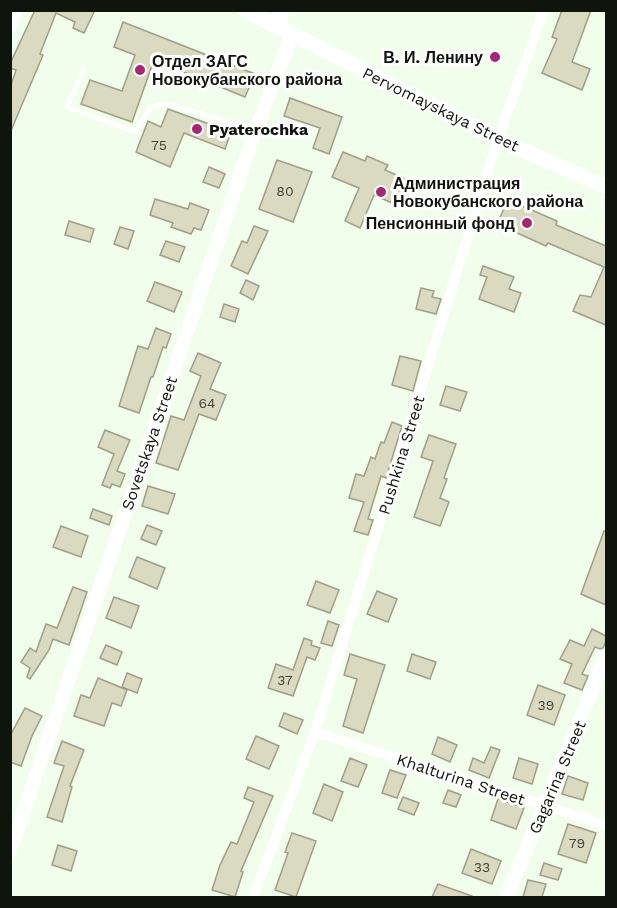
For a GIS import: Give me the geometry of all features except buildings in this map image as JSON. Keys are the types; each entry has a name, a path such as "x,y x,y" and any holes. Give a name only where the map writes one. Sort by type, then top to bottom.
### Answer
{"main road":[{"name":"Pervomayskaya Street","path":"245,10 498,139 606,187"},
{"path":"277,27 283,10"}],"street":[{"path":"10,24 15,10"},
{"name":"Pushkina Street","path":"253,897 315,732 498,139 544,10"},
{"name":"Sovetskaya Street","path":"10,852 256,129 292,35"},
{"name":"Gagarina Street","path":"506,897 606,656"},
{"name":"Khalturina Street","path":"315,732 606,825"}],"lane":[{"path":"84,69 67,107 135,132 151,108 167,104 256,129"}],"place":[{"name":"В. И. Ленину","path":"495,57"},
{"name":"Отдел ЗАГС Новокубанского района","path":"140,70"},
{"name":"Pyaterochka","path":"197,129"},
{"name":"Администрация Новокубанского района","path":"381,192"},
{"name":"Пенсионный фонд","path":"527,223"}]}
